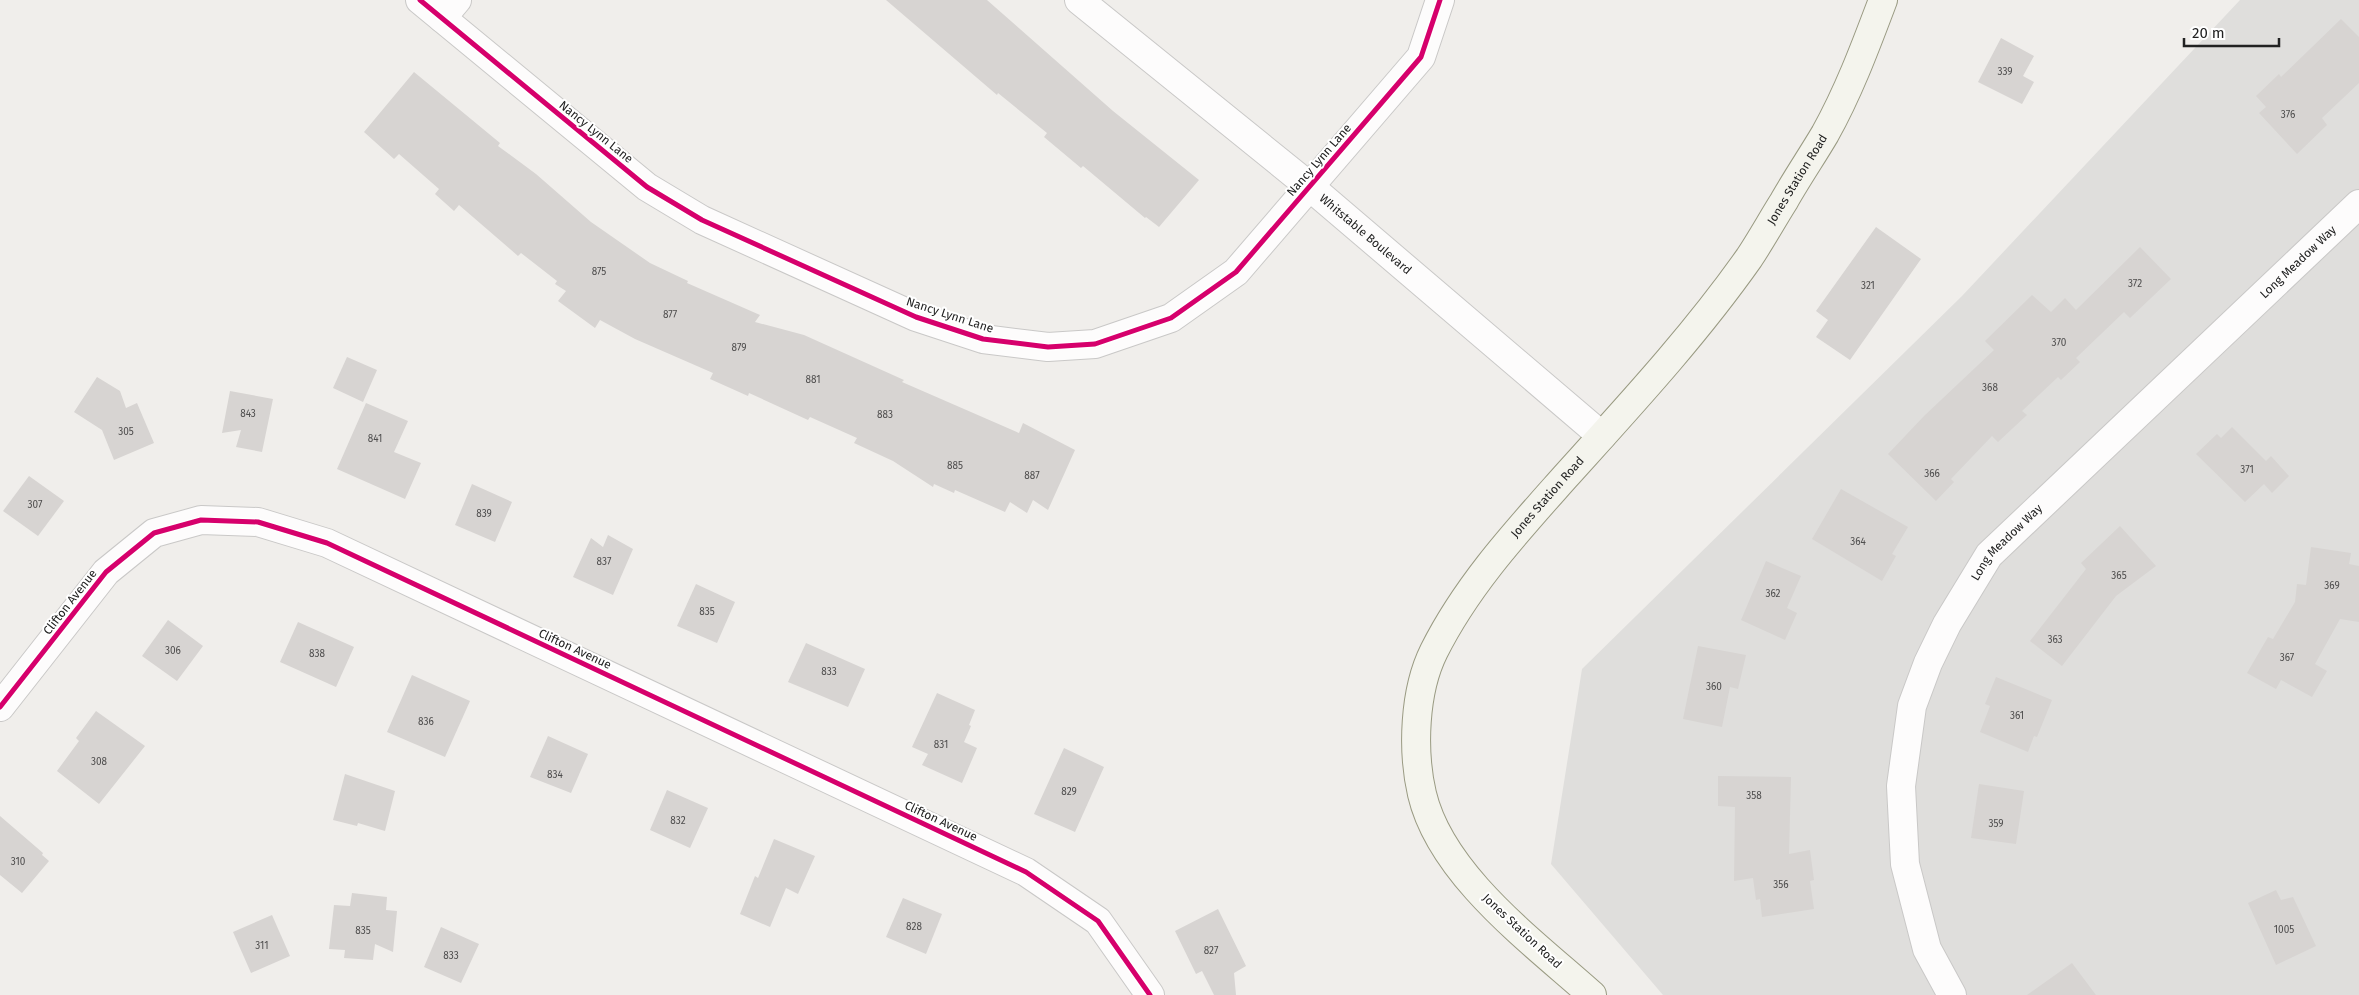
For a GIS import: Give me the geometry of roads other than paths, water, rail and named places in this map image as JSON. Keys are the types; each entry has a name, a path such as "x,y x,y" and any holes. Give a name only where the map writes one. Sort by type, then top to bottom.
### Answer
{"street":[{"name":"Nancy Lynn Lane","path":"420,0 449,9 647,187 702,220 916,317 983,339 1048,347 1095,344 1170,318 1236,272 1421,56 1440,0"},
{"name":"Whitstable Boulevard","path":"1079,0 1308,186 1602,436"},
{"name":"Jones Station Road","path":"1592,995 1492,906 1460,869 1439,836 1422,796 1416,749 1419,700 1433,653 1466,598 1501,549 1658,375 1749,257 1826,131 1863,53 1883,0"},
{"name":"Long Meadow Way","path":"1952,995 1926,949 1905,864 1901,786 1912,706 1928,663 1947,624 1989,556 2359,204"},
{"name":"Clifton Avenue","path":"0,707 106,572 154,533 201,520 258,522 327,543 1026,872 1098,921 1150,995"}]}
